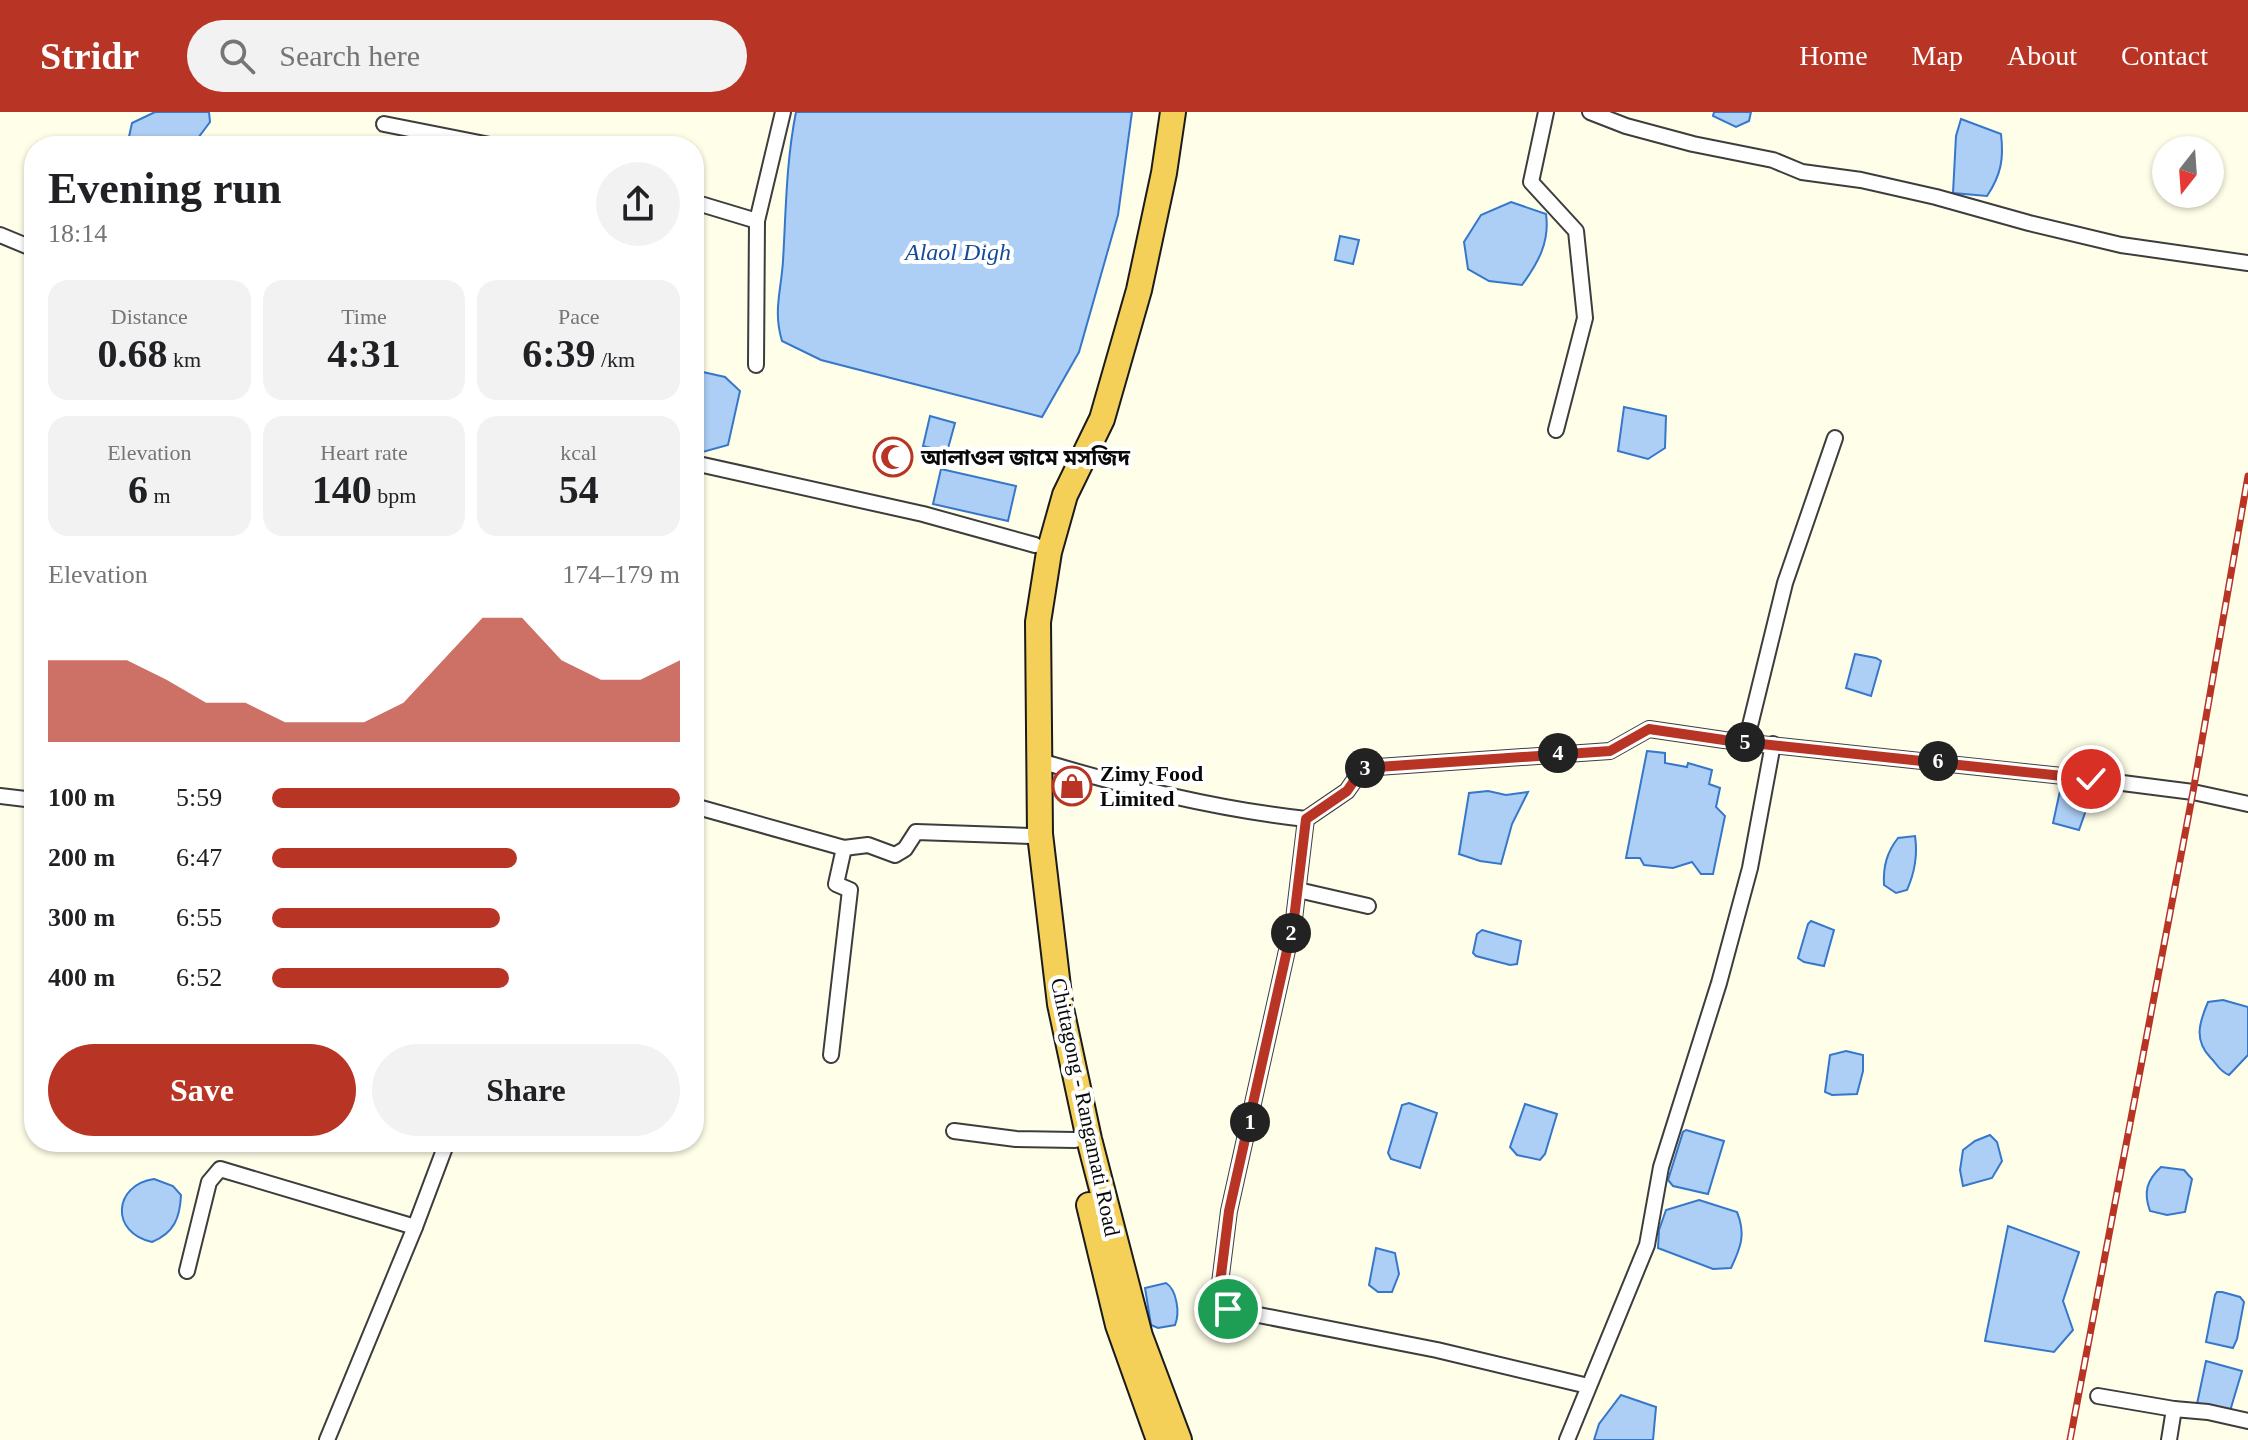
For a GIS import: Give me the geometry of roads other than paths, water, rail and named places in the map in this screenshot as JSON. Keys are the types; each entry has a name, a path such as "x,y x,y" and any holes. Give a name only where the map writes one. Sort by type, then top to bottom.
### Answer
{"highway":[{"name":"Chittagong - Rangamati Road","path":"1158,112 1134,258 1083,424 1059,471 1035,545 1023,627 1035,923 1041,977 1118,1325 1159,1440"},
{"name":"Chittagong - Rangamati Road","path":"1173,112 1164,173 1139,290 1102,419 1065,495 1049,552 1038,622 1040,834 1060,1004 1089,1139 1140,1336 1179,1440"}],"street":[{"path":"756,365 757,221 783,112"},
{"path":"1546,112 1531,182 1576,231 1585,318 1556,430"},
{"path":"1590,112 1626,126 1693,144 1773,160 1802,172 1861,180 1936,197 2121,245 2248,263"},
{"path":"384,124 445,136"},
{"path":"704,205 757,221"},
{"path":"0,235 24,245"},
{"path":"1746,742 1785,583 1835,438"},
{"path":"704,465 923,514 1035,545"},
{"path":"1040,761 1136,789 1248,813 1306,819 1347,791 1363,768 1610,751 1649,729 2118,782 2193,792 2248,804"},
{"path":"1567,1440 1647,1245 1661,1167 1719,983 1750,868 1773,744"},
{"path":"0,796 24,799"},
{"path":"704,809 844,848 868,845 895,855 905,849 916,832 1031,836"},
{"path":"1306,819 1294,919 1229,1211 1218,1299 1228,1309 1437,1350 1588,1386"},
{"path":"831,1055 850,890 836,884 844,848"},
{"path":"1298,890 1368,906"},
{"path":"954,1131 1016,1139 1075,1140"},
{"path":"327,1440 443,1152"},
{"path":"187,1271 209,1182 220,1169 415,1227"},
{"path":"2098,1396 2248,1421"},
{"path":"2169,1440 2174,1409"}],"water":[{"path":"155,112 209,112 210,122 200,136 129,136 132,123"},
{"name":"Alaol Digh","path":"796,112 1132,112 1118,215 1079,352 1042,417 821,360 782,341 778,301 788,168"},
{"path":"1714,112 1751,112 1749,121 1736,127 1713,116"},
{"path":"1961,119 2001,134 2000,166 1987,196 1953,193 1956,136"},
{"path":"1511,202 1546,214 1542,252 1522,285 1489,281 1468,269 1464,242 1481,215"},
{"path":"1340,236 1359,240 1353,264 1335,260"},
{"path":"704,372 725,377 740,391 728,445 704,452"},
{"path":"1624,407 1666,416 1665,448 1648,459 1618,451"},
{"path":"930,416 955,423 947,452 923,446"},
{"path":"941,469 1016,486 1008,521 933,504"},
{"path":"1855,654 1881,661 1871,696 1846,688"},
{"path":"1647,751 1665,753 1665,763 1687,767 1688,763 1712,770 1709,784 1720,788 1716,807 1725,816 1713,874 1701,874 1692,862 1673,868 1644,865 1640,858 1626,858"},
{"path":"2064,785 2092,793 2079,830 2053,823"},
{"path":"1488,791 1506,795 1528,792 1512,824 1501,864 1459,854 1469,793"},
{"path":"1915,836 1916,857 1912,877 1907,890 1896,893 1884,885 1886,860 1898,838"},
{"path":"1811,921 1834,930 1824,966 1798,958"},
{"path":"1482,930 1521,941 1517,964 1476,956 1473,953 1477,934"},
{"path":"2223,1000 2248,1007 2248,1055 2229,1075 2205,1051 2200,1038 2200,1024 2208,1002"},
{"path":"1846,1051 1863,1055 1863,1071 1857,1094 1832,1095 1825,1092 1830,1055"},
{"path":"1409,1103 1437,1113 1420,1168 1391,1159 1388,1153 1402,1105"},
{"path":"1525,1104 1557,1114 1545,1154 1540,1160 1517,1155 1510,1147"},
{"path":"1686,1130 1724,1141 1708,1194 1673,1186 1668,1180"},
{"path":"1990,1135 1997,1142 2002,1161 1992,1178 1963,1186 1960,1170 1963,1150"},
{"path":"2161,1167 2184,1170 2192,1179 2185,1212 2167,1215 2150,1211 2148,1187"},
{"path":"154,1179 173,1186 181,1195 179,1211 171,1229 152,1242 138,1237 129,1229 123,1220 122,1209 130,1190"},
{"path":"1699,1200 1737,1212 1741,1240 1731,1268 1713,1269 1658,1248 1659,1230 1666,1210"},
{"path":"2008,1226 2079,1252 2063,1301 2073,1330 2054,1352 1985,1341"},
{"path":"1376,1248 1395,1253 1399,1274 1392,1292 1378,1292 1369,1285"},
{"path":"1166,1283 1175,1296 1176,1320 1175,1325 1158,1328 1151,1325 1145,1288"},
{"path":"2222,1292 2240,1297 2244,1302 2233,1348 2206,1342 2215,1295"},
{"path":"2206,1361 2242,1371 2230,1411 2197,1404"},
{"path":"1621,1395 1656,1407 1653,1440 1594,1440 1599,1424"}],"railway":[{"path":"2070,1440 2193,792 2248,476"}],"place":[{"name":"আলাওল জামে মসজিদ","path":"893,457"},
{"name":"Zimy Food Limited","path":"1072,786"}]}
